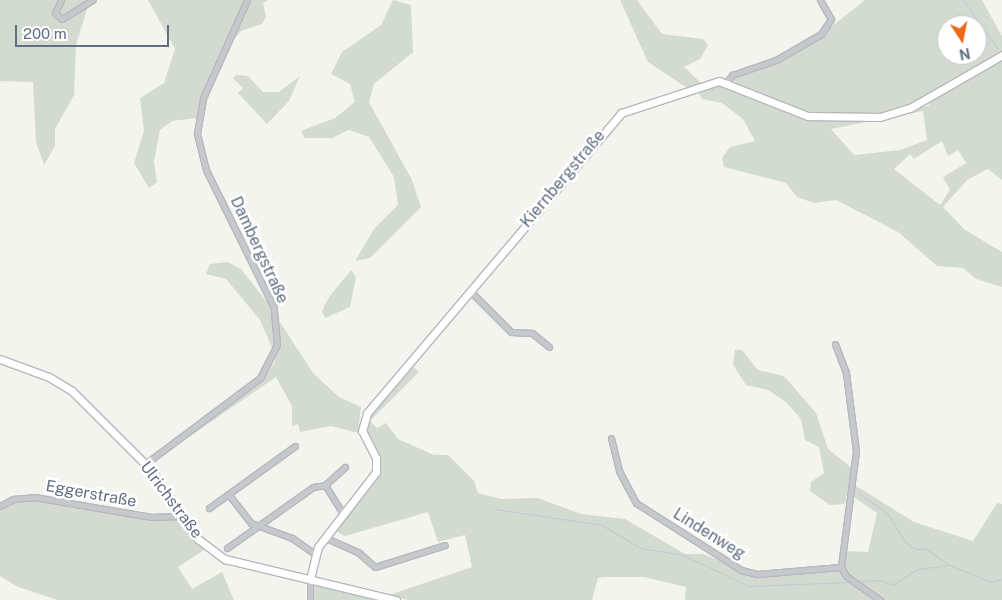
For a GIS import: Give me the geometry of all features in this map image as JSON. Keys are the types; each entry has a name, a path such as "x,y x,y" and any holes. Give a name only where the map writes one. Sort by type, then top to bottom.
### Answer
{"street":[{"path":"61,0 55,13 62,19 92,0"},
{"name":"Dambergstraße","path":"145,464 250,386 266,371 276,350 274,308 206,170 197,133 203,98 247,0"},
{"path":"727,82 732,75 776,60 821,34 831,19 820,0"},
{"name":"Kiernbergstraße","path":"310,579 315,554 376,472 376,458 362,431 364,417 621,113 704,83 727,82 813,117 880,117 901,113 1002,55"},
{"path":"470,291 511,332 532,333 549,347"},
{"path":"835,344 846,373 856,451 842,567 846,576 880,600"},
{"name":"Ulrichstraße","path":"0,359 65,386 145,464 198,539 225,559 396,600"},
{"name":"Lindenweg","path":"611,438 619,471 636,503 741,570 757,574 842,567"},
{"path":"209,508 295,446"},
{"path":"227,548 313,486 325,485 345,467"},
{"path":"325,485 344,516"},
{"path":"228,495 256,526 292,538 315,554"},
{"name":"Eggerstraße","path":"0,506 13,499 34,497 150,517 180,516"},
{"path":"326,538 359,553 375,567 445,545"},
{"path":"310,579 310,600"}],"shaded area":[{"path":"0,0 90,0 76,45 74,95 55,129 55,146 44,165 36,142 33,82 0,81"},
{"path":"148,0 268,0 263,3 266,17 262,24 241,31 223,52 196,118 172,121 160,130 154,161 157,182 149,188 134,163 144,131 140,98 164,83 175,49"},
{"path":"393,0 411,5 413,52 374,84 369,102 412,180 421,207 370,258 355,261 374,229 398,205 394,177 369,137 349,130 332,138 305,138 301,131 335,118 355,102 350,84 331,74 342,52 381,25"},
{"path":"620,0 637,0 662,34 703,39 708,45 700,59 684,67 702,84 720,83 810,119 836,122 891,117 831,129 854,155 900,150 927,140 923,111 896,116 929,105 932,98 880,116 810,115 735,83 734,77 811,43 865,0 982,0 1002,36 1002,180 988,169 967,180 943,207 965,230 1002,252 1002,287 976,279 963,268 937,266 898,232 836,200 814,203 797,197 786,183 724,167 722,158 730,147 755,141 743,119 722,103 702,99 697,90 684,86 648,62","holes":["942,141 948,156 958,150 966,163 943,177 950,190 940,205 894,169 910,154 914,159"]},
{"path":"236,75 248,76 263,92 279,92 300,76 289,101 267,124 238,93 243,88 233,78"},
{"path":"227,262 241,269 267,302 313,373 339,397 361,407 358,433 331,426 300,432 298,424 292,426 292,406 276,377 160,457 249,390 274,364 276,357 260,320 226,279 206,274 210,264"},
{"path":"351,270 356,277 350,307 325,318 322,311 329,297"},
{"path":"735,350 742,350 758,370 784,376 816,413 828,449 852,468 845,504 830,505 810,491 811,482 824,473 819,447 805,440 801,419 786,402 768,390 746,385 733,365"},
{"path":"411,365 419,372 370,421 377,428 386,423 398,439 434,455 448,455 474,481 478,493 501,499 538,498 581,514 625,519 685,554 703,554 758,576 844,568 845,551 868,552 877,513 852,496 853,484 914,522 973,541 997,503 1002,504 1002,600 685,600 686,587 644,577 598,578 592,600 408,600 389,595 472,567 465,535 438,542 428,512 345,536 334,530 379,471 364,433 367,418"},
{"path":"153,463 188,517 186,519 152,468"},
{"path":"41,500 178,520 204,550 178,567 192,589 222,572 234,600 57,600 18,587 0,576 0,509 9,502"},
{"path":"315,584 348,594 383,600 312,600"}],"waterway":[{"path":"963,0 998,49"},
{"path":"859,493 887,513 905,542 915,549 926,549 949,565 991,582 1002,579"},
{"path":"495,509 602,525 640,548 683,555 749,586 850,582"},
{"path":"861,581 880,580 893,585 917,569 948,565"}]}
